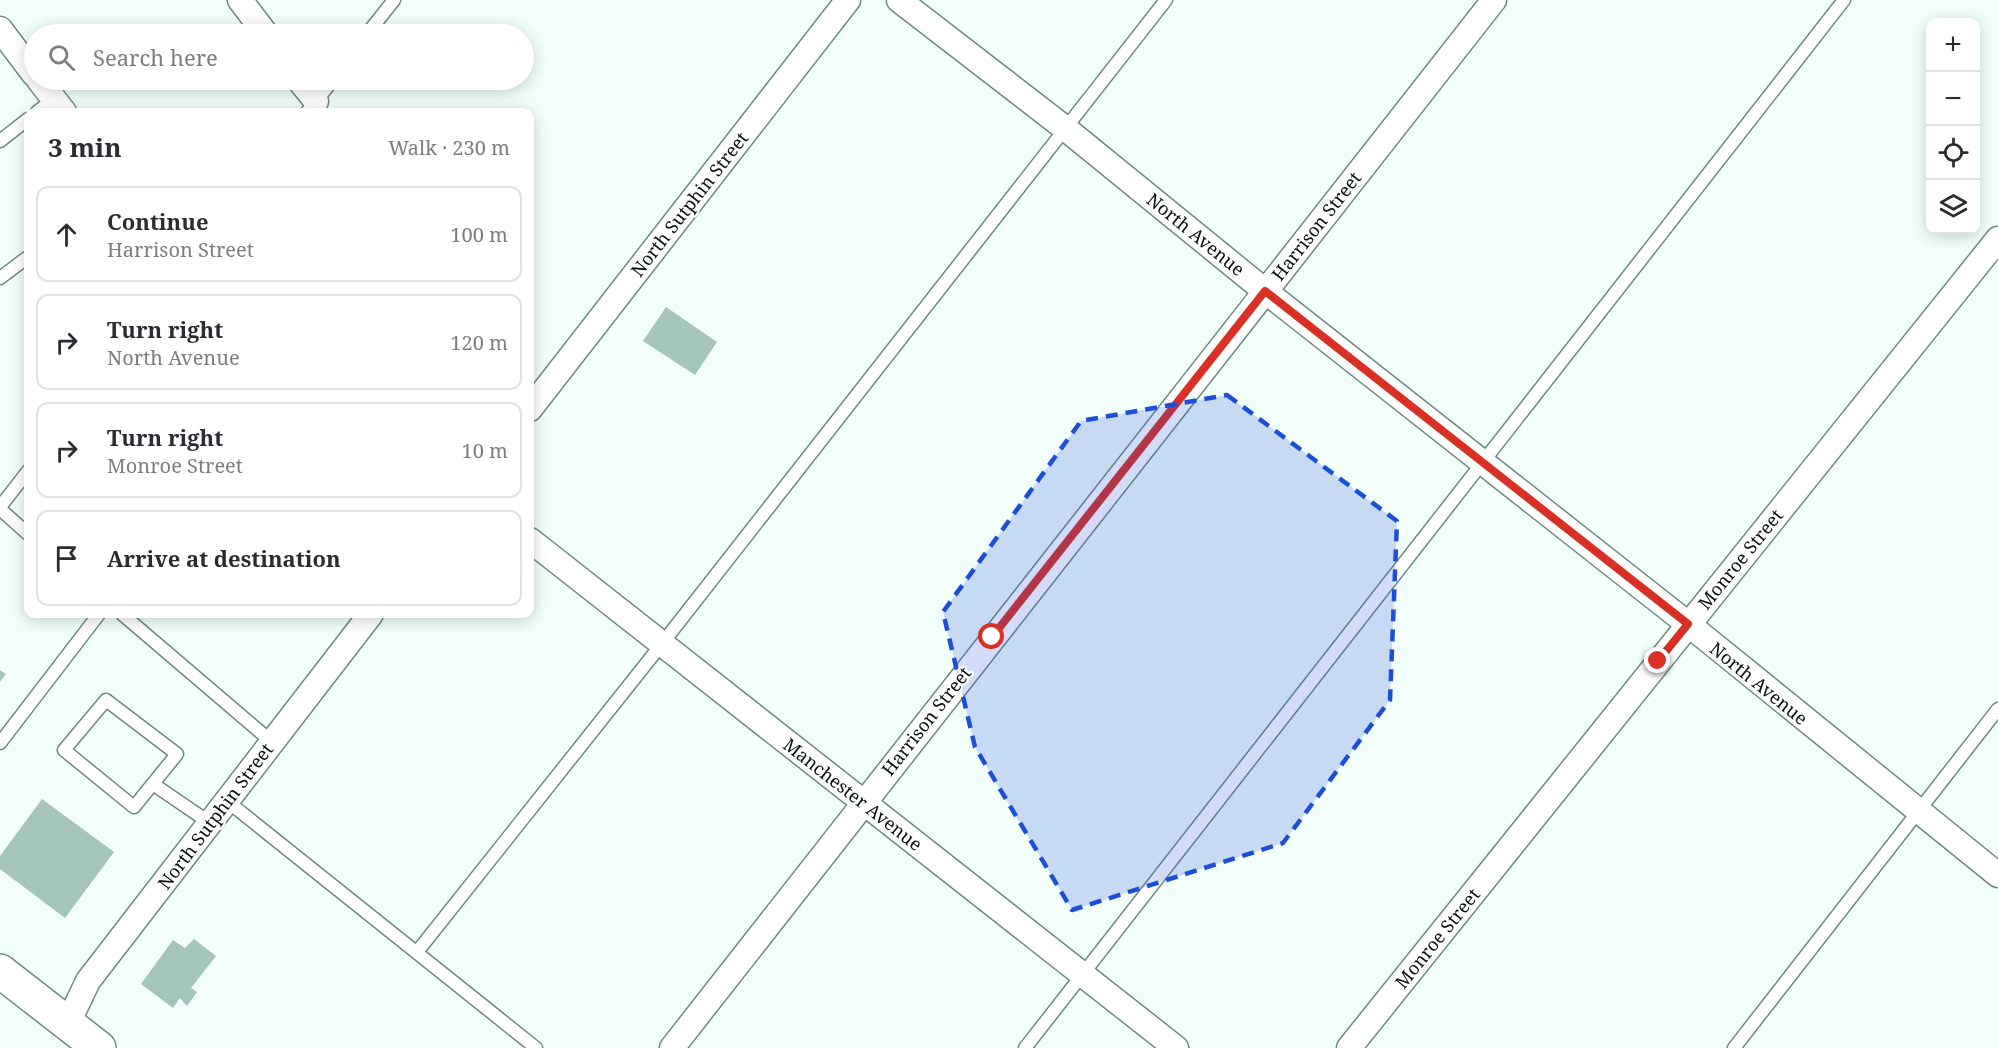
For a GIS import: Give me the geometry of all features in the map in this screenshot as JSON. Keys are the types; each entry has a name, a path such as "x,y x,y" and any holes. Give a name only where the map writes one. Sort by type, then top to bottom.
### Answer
{"street":[{"path":"240,0 258,24"},
{"name":"North Sutphin Street","path":"534,404 848,0"},
{"name":"North Avenue","path":"899,0 1066,129 1265,291 1688,624 1917,812 1998,875"},
{"name":"Harrison Street","path":"672,1048 863,801 1494,0"},
{"path":"0,29 24,61"},
{"path":"43,90 51,108"},
{"path":"303,90 311,107"},
{"name":"Monroe Street","path":"1349,1048 1998,239"},
{"name":"Manchester Avenue","path":"534,543 1176,1048"},
{"name":"North Sutphin Street","path":"66,1036 88,981 368,618"},
{"path":"0,971 66,1036 99,1048"}],"lane":[{"path":"375,24 394,0"},
{"path":"417,952 661,645 1166,0"},
{"path":"1025,1048 1844,0"},
{"path":"311,107 325,90"},
{"path":"0,141 24,122"},
{"path":"0,278 24,260"},
{"path":"24,476 0,508 24,530"},
{"path":"0,743 96,618"},
{"path":"127,618 272,742"},
{"path":"106,700 177,754 153,784 134,807 64,750 106,700"},
{"path":"1734,1048 1998,709"},
{"path":"153,784 210,823"},
{"path":"226,801 536,1048"}],"highlighted area":[{"path":"1227,395 1397,521 1390,700 1283,843 1072,910 975,747 943,612 1081,421"}],"building":[{"path":"666,307 717,342 695,375 643,341"},
{"path":"0,670 6,674 0,682"},
{"path":"42,799 114,852 65,918 0,869 0,856"},
{"path":"194,939 216,956 191,988 197,992 187,1006 180,998 173,1008 141,984 173,940 185,948"}],"route":[{"path":"992,637 1265,291 1688,624 1658,661"}]}
